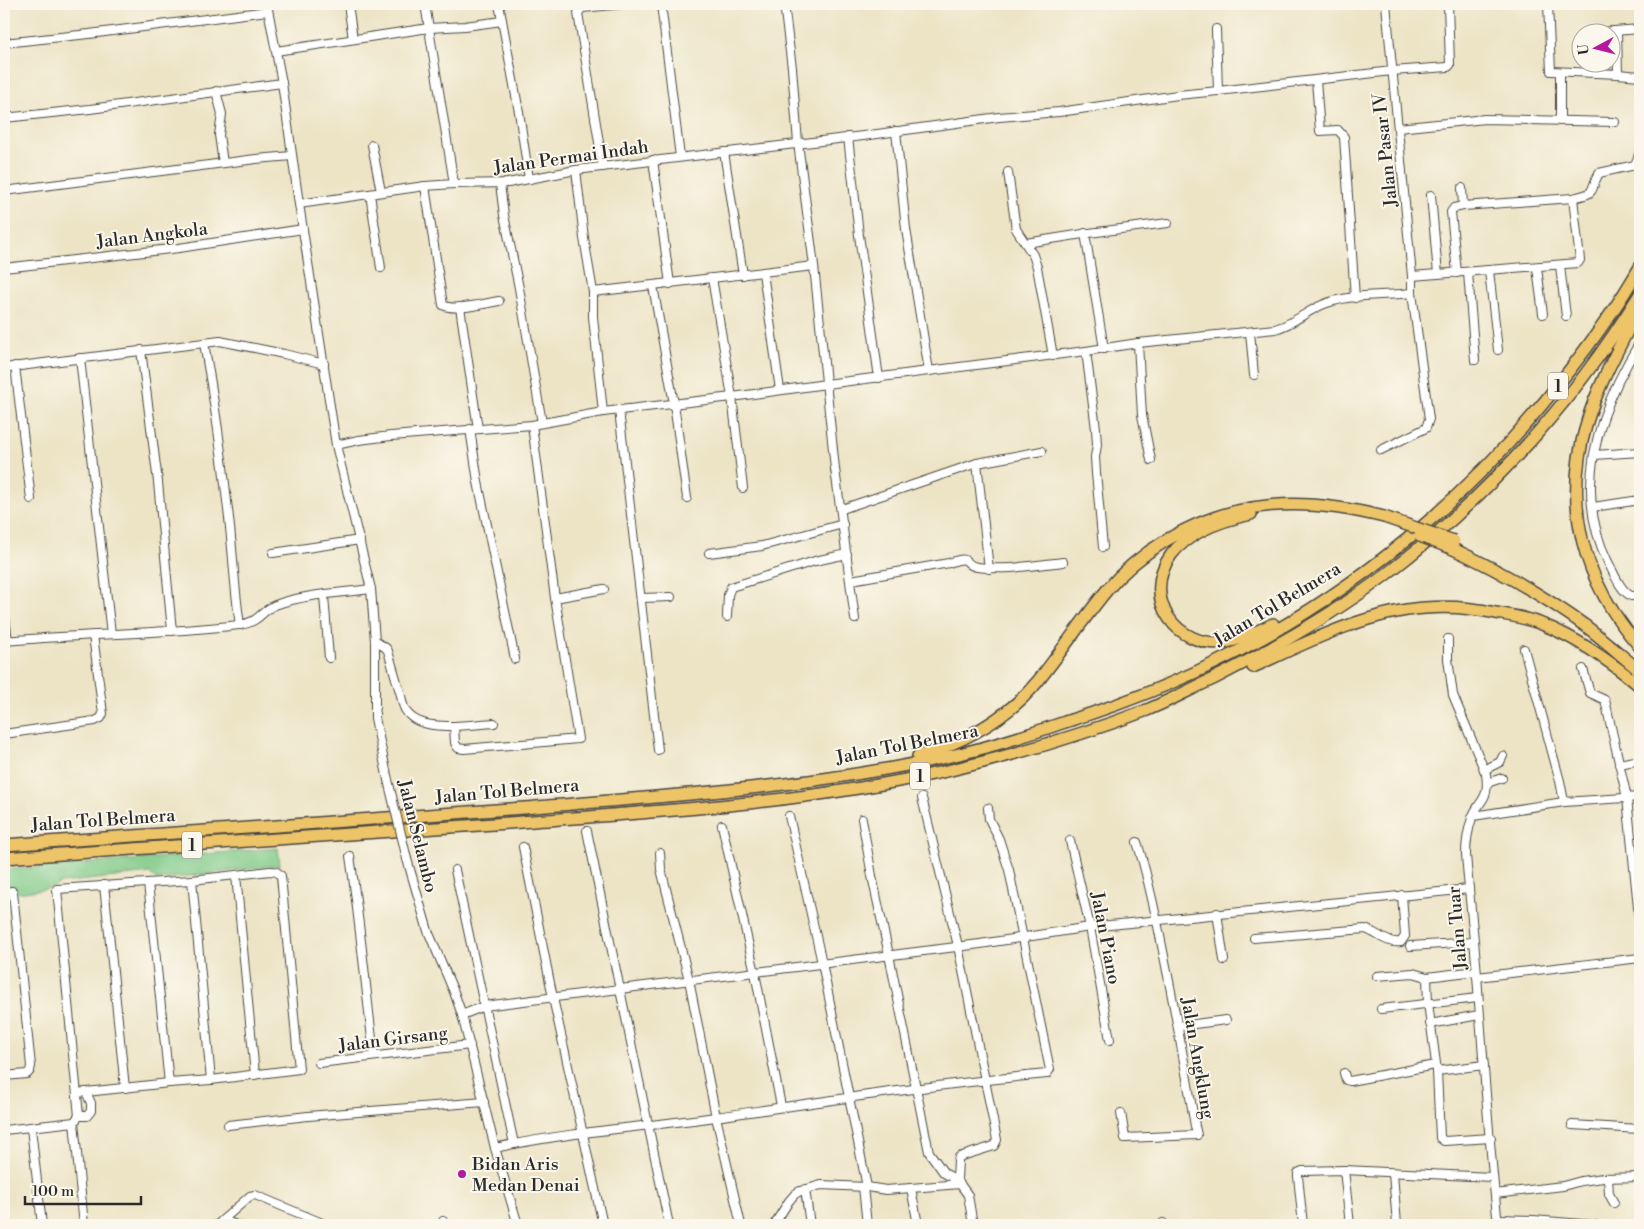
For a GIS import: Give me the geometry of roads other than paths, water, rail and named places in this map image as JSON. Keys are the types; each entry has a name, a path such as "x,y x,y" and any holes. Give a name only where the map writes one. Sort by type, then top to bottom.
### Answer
{"highway":[{"name":"Jalan Tol Belmera","path":"4,845 380,819 710,793 800,783 944,758 1019,738 1092,714 1152,691 1258,640 1324,601 1408,539 1459,493 1515,437 1548,398 1602,327 1640,267"},
{"name":"Jalan Tol Belmera","path":"4,858 694,809 801,797 947,771 1095,729 1151,709 1258,656 1320,620 1381,578 1428,541 1471,502 1531,440 1589,369 1640,294"},
{"path":"1640,307 1614,357 1587,421 1579,455 1576,484 1578,521 1583,549 1607,602 1640,647"},
{"path":"871,771 957,743 997,720 1037,682 1108,588 1150,551 1187,528 1215,516 1234,510 1275,504 1310,504 1340,507 1383,520 1418,535 1453,544 1536,585 1583,618 1640,666"},
{"path":"1324,601 1243,638 1226,642 1208,643 1191,638 1179,631 1164,610 1160,594 1160,582 1170,557 1178,547 1197,533 1224,521 1249,515 1308,510 1383,520"},
{"path":"1453,544 1556,606 1588,628 1640,671"},
{"path":"1177,696 1214,684 1296,647 1373,618 1424,608 1458,607 1525,618 1544,624 1599,654 1640,686"}],"street":[{"path":"348,4 353,39"},
{"path":"425,4 454,184"},
{"path":"499,4 529,179"},
{"path":"603,167 578,13 582,8 623,4"},
{"path":"661,4 680,157"},
{"path":"784,4 837,486 842,509 855,619"},
{"name":"Jalan Pasar IV","path":"1381,450 1426,428 1428,424 1412,293 1412,276 1386,4"},
{"name":"Jalan Permai Indah","path":"299,204 424,186 500,184 576,170 653,160 999,117 1059,112 1178,95 1449,66 1448,4"},
{"path":"1548,4 1551,71 1640,76"},
{"path":"4,43 90,34 268,7"},
{"name":"Jalan Selambo","path":"268,7 282,83 336,445 372,589 375,641 375,718 407,859 428,931 462,1015 495,1148 518,1225"},
{"path":"276,51 429,28 466,26 502,21"},
{"path":"1622,31 1640,29"},
{"path":"1216,30 1218,91"},
{"path":"1560,72 1560,121"},
{"path":"1316,80 1320,131 1338,130 1344,137 1355,298"},
{"path":"4,118 90,109 282,83"},
{"path":"216,91 222,114 219,135 223,163"},
{"path":"1398,128 1485,119 1615,122"},
{"path":"896,131 906,229 929,371"},
{"path":"848,137 859,235 879,378"},
{"path":"372,145 381,192"},
{"path":"724,152 743,274"},
{"path":"1457,273 1451,212 1454,208 1573,198 1590,194 1594,190 1597,177 1601,172 1635,165 1640,152"},
{"path":"4,191 292,156"},
{"path":"653,160 670,284"},
{"path":"576,170 593,292 593,317 603,412"},
{"path":"1008,172 1016,229 1020,238 1026,243 1033,255 1037,267 1053,356"},
{"path":"500,184 542,423"},
{"path":"424,186 444,305 448,308 499,301"},
{"path":"1462,188 1463,206"},
{"path":"370,194 381,268"},
{"path":"1431,195 1438,274"},
{"path":"1412,276 1489,272 1578,263 1580,260 1573,198"},
{"path":"1026,243 1085,233 1168,223"},
{"name":"Jalan Angkola","path":"4,268 179,248 303,229"},
{"path":"1085,233 1104,349"},
{"path":"593,292 814,266"},
{"path":"1560,266 1566,316"},
{"path":"1537,268 1543,314"},
{"path":"1489,272 1498,350"},
{"path":"763,273 780,390"},
{"path":"1468,273 1475,360"},
{"path":"712,278 732,397 743,488"},
{"path":"653,286 674,404 687,498"},
{"path":"336,445 392,436 532,425 603,412 1086,352 1138,343 1250,332 1287,326 1319,306 1335,300 1412,293"},
{"path":"460,307 478,482 515,660"},
{"path":"1250,332 1254,375"},
{"path":"4,368 141,350 228,342 324,364"},
{"path":"1640,342 1618,380 1607,404 1594,455 1590,485 1598,540 1616,578 1627,594 1640,596"},
{"path":"204,343 213,392 228,511 234,589 240,625"},
{"path":"1138,343 1142,415 1151,460"},
{"path":"141,350 158,482 172,631"},
{"path":"1086,352 1096,429 1097,445 1095,458 1102,547"},
{"path":"1633,354 1640,359"},
{"path":"80,358 111,634"},
{"path":"15,366 31,499"},
{"path":"619,410 658,750"},
{"path":"454,726 455,743 458,748 464,749 578,739 554,598 532,425"},
{"path":"842,509 977,464 1042,451"},
{"path":"1594,455 1640,452"},
{"path":"977,464 989,569"},
{"path":"1592,507 1640,500"},
{"path":"709,553 762,546 843,524"},
{"path":"274,553 360,540"},
{"path":"727,617 728,595 731,587 815,561 847,554"},
{"path":"851,580 950,563 963,558 974,567 989,569 1006,569 1063,562"},
{"path":"4,610 6,641 240,625 255,621 275,605 287,601 372,589"},
{"path":"554,598 604,589"},
{"path":"324,596 330,658"},
{"path":"641,598 670,597"},
{"path":"4,734 95,721 101,718 103,714 94,635"},
{"path":"1448,639 1448,659 1453,695 1484,770 1487,783 1502,778"},
{"path":"375,641 388,651 404,710 412,718 425,723 454,726 494,723"},
{"path":"1524,649 1564,802"},
{"path":"1583,669 1590,693 1605,700 1627,798 1640,927"},
{"path":"1484,770 1500,762 1503,756"},
{"path":"1619,764 1640,760"},
{"name":"Jalan Tuar","path":"1487,783 1485,798 1473,816 1466,838 1466,854 1491,1138 1492,1177 1498,1222"},
{"path":"1473,816 1564,802 1640,796"},
{"path":"922,798 958,946 997,1136 994,1146 959,1156 959,1182"},
{"path":"495,1148 583,1133 716,1117 781,1106 1047,1074 1050,1070 1010,870 999,839 989,819 988,808"},
{"path":"789,816 850,1098 865,1187 867,1225"},
{"path":"862,819 929,1152 944,1173 959,1182 968,1195 973,1225"},
{"path":"722,826 781,1106"},
{"path":"587,831 669,1225"},
{"name":"Jalan Piano","path":"1070,842 1090,927 1110,1040"},
{"name":"Jalan Angklung","path":"1121,1113 1126,1138 1198,1134 1195,1126 1179,1026 1157,920 1145,865 1137,842"},
{"path":"524,847 553,998 603,1225"},
{"path":"660,853 661,870 689,980 716,1117 741,1225"},
{"path":"350,856 374,1056"},
{"path":"455,870 514,1144"},
{"path":"81,1093 299,1069 281,876 276,871 192,880 58,888 56,890 81,1093 76,1119 84,1225"},
{"path":"236,875 256,1074"},
{"path":"192,880 211,1080"},
{"path":"148,883 169,1083"},
{"path":"104,886 125,1088"},
{"path":"462,1015 484,1006 754,973 822,962 958,946 1090,927 1468,889"},
{"path":"4,892 10,891 14,893 31,1066 27,1074 4,1076"},
{"path":"1254,938 1365,929 1378,937 1394,943 1401,942 1405,936 1402,895"},
{"path":"1217,913 1224,960"},
{"path":"1410,946 1474,942"},
{"path":"1377,976 1413,972 1427,977 1477,974 1640,958"},
{"path":"1427,977 1430,1024 1436,1068 1440,1138 1444,1141 1491,1138"},
{"path":"1381,1009 1478,998"},
{"path":"1430,1024 1479,1016"},
{"path":"1179,1026 1226,1020"},
{"name":"Jalan Girsang","path":"319,1063 470,1045"},
{"path":"1344,1073 1346,1080 1350,1082 1436,1068 1484,1065"},
{"path":"4,1130 31,1128 86,1116 91,1112 91,1103 81,1093"},
{"path":"228,1125 308,1116 484,1102"},
{"path":"1572,1125 1640,1128"},
{"path":"31,1128 42,1225"},
{"path":"1303,1225 1298,1173 1309,1170 1492,1177"},
{"path":"1344,1170 1350,1225"},
{"path":"1392,1173 1397,1225"},
{"path":"1495,1194 1563,1186 1581,1181 1608,1178 1640,1178"},
{"path":"1608,1178 1610,1200 1614,1203"},
{"path":"774,1225 788,1201 795,1194 821,1185 886,1190 959,1182"},
{"path":"911,1188 918,1225"},
{"path":"805,1189 810,1225"},
{"path":"220,1223 250,1196 255,1195 327,1225"},
{"path":"1498,1222 1533,1220 1595,1225"},
{"path":"220,1223 236,1225"}],"place":[{"name":"Bidan Aris Medan Denai","path":"462,1174"}]}
